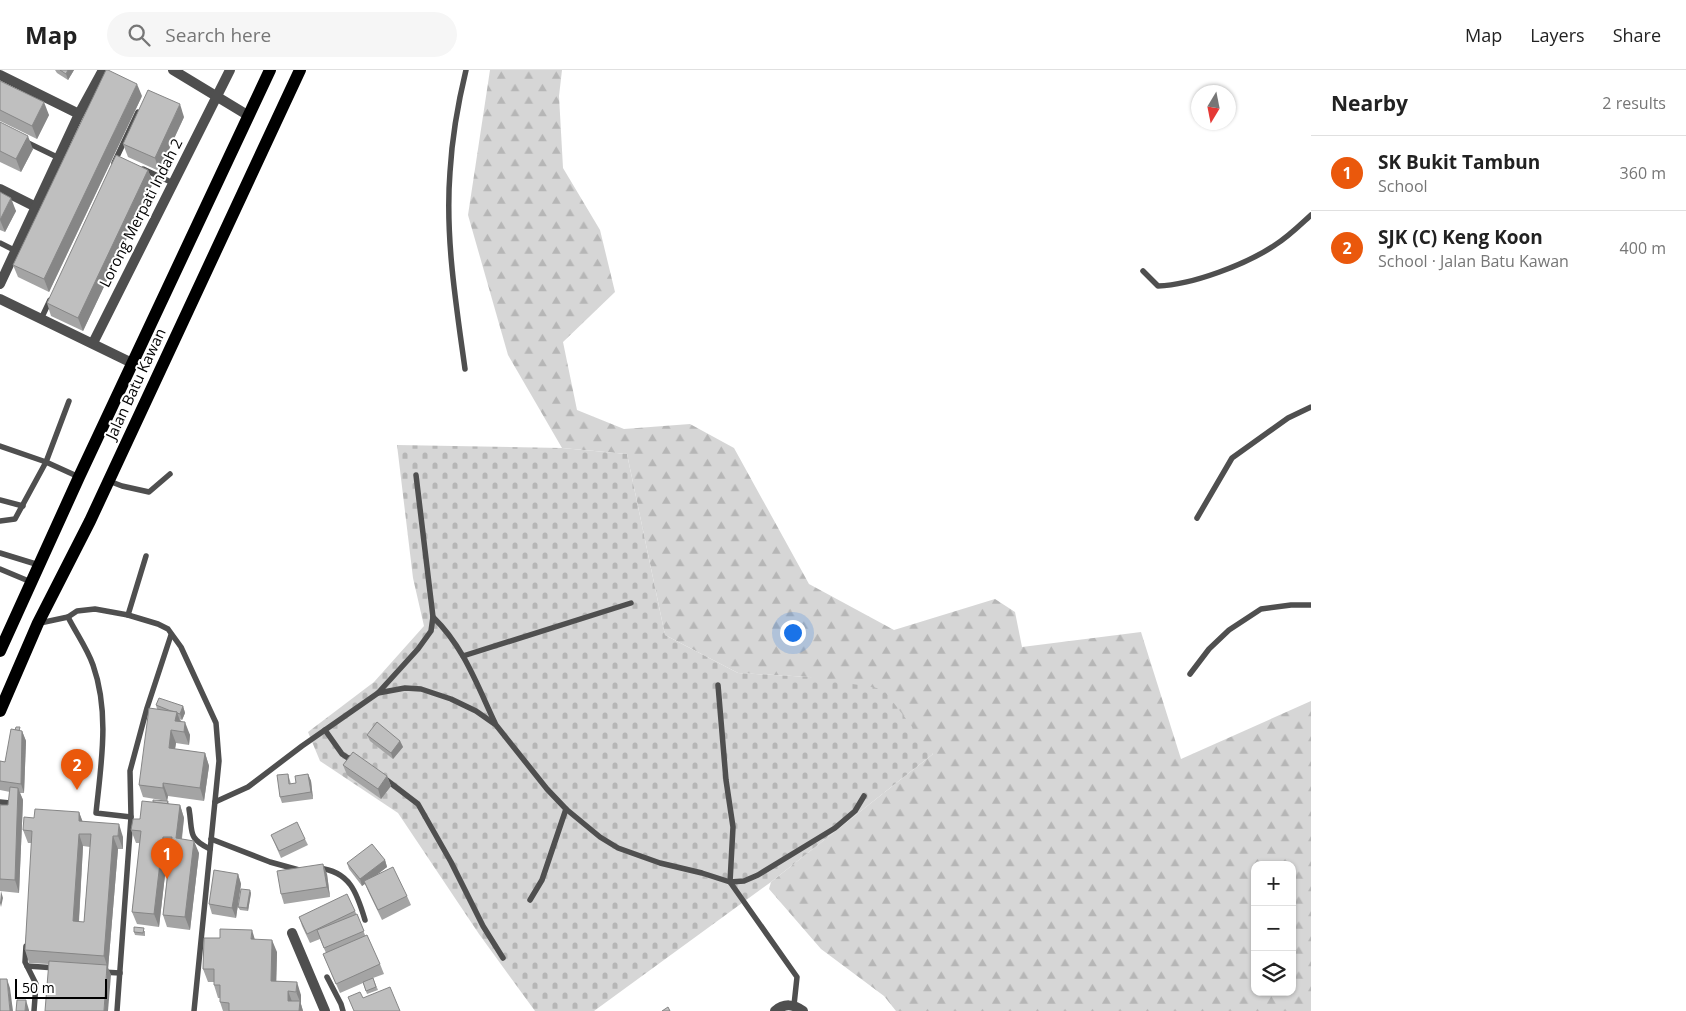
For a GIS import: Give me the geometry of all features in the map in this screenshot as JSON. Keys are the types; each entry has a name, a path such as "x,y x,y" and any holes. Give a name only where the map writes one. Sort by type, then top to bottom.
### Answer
{"main road":[{"name":"Jalan Batu Kawan","path":"0,651 79,477 270,70"},
{"name":"Jalan Batu Kawan","path":"0,711 38,624 109,481 300,70"}],"street":[{"path":"0,284 79,114 104,70"},
{"path":"173,70 249,116"},
{"name":"Lorong Merpati Indah 2","path":"93,343 230,70"},
{"path":"0,75 79,114"},
{"path":"0,189 36,207"},
{"path":"0,299 132,363"},
{"path":"292,933 325,1011"},
{"path":"775,1011 788,1005 799,1008"}],"lane":[{"path":"464,369 455,302 449,218 450,171 460,96 466,70"},
{"path":"113,166 120,159 140,108"},
{"path":"17,137 59,158"},
{"path":"136,165 172,183"},
{"path":"1143,271 1158,286 1171,286 1216,273 1274,246 1311,215"},
{"path":"0,243 16,250"},
{"path":"41,319 54,292"},
{"path":"0,521 16,519 46,462 69,401"},
{"path":"1197,518 1232,458 1288,418 1311,407"},
{"path":"0,446 46,462 79,477"},
{"path":"109,481 149,492 170,474"},
{"path":"215,802 248,786 378,693 432,631 433,617 416,475"},
{"path":"0,500 23,506"},
{"path":"0,553 39,565"},
{"path":"128,615 146,556"},
{"path":"0,569 31,582"},
{"path":"464,656 631,603"},
{"path":"1190,674 1209,650 1229,630 1261,609 1291,605 1311,605"},
{"path":"38,624 68,617 77,611 95,609 128,615 168,629 181,647 216,723 220,760 194,1011"},
{"path":"68,617 92,664 100,688 103,710 102,758 96,813 131,817"},
{"path":"433,617 448,631 464,656 496,725 547,789 566,809 600,838 618,848 660,864 702,873 730,882 744,881 758,875 835,828 855,811 864,796"},
{"path":"117,1011 131,817 130,772 135,748 171,635"},
{"path":"718,685 726,780 733,828 730,882 797,978 799,1008"},
{"path":"378,693 404,688 433,692 476,711 496,725"},
{"path":"325,730 342,754 348,758 353,756 358,758 364,763"},
{"path":"378,773 418,804 451,862 483,926 503,958"},
{"path":"0,802 10,803"},
{"path":"189,809 193,837 197,843 210,849"},
{"path":"530,900 542,880 566,809"},
{"path":"212,839 279,865 306,870 326,869 335,872 346,880 357,894 364,920"},
{"path":"26,941 25,962 36,984 34,1011"},
{"path":"27,966 64,969"},
{"path":"92,971 120,973"},
{"path":"327,977 343,1011"}],"green space":[{"path":"490,70 562,70 559,96 563,168 600,230 615,292 563,342 577,410 624,429 690,424 734,448 809,584 894,630 995,599 1015,612 1022,647 1141,632 1181,759 1311,701 1311,1011 896,1011 884,996 821,949 769,889 771,882 933,754 810,677 738,673 665,635 627,454 562,448 508,355 468,215"},
{"path":"397,445 562,448 627,454 665,635 738,673 810,677 883,689 933,754 771,882 594,1011 535,1011 479,934 398,813 320,761 308,732 374,682 424,626 413,578"}],"building":[{"path":"60,70 68,70 66,74"},
{"path":"106,70 137,84 44,279 13,265"},
{"path":"0,81 44,102 32,126 0,110"},
{"path":"148,90 180,104 155,158 123,144"},
{"path":"0,122 28,136 16,159 0,151"},
{"path":"116,155 148,170 78,318 47,303"},
{"path":"0,192 11,198 0,220"},
{"path":"159,698 183,706 180,714 156,705"},
{"path":"149,708 177,712 175,721 185,722 184,732 171,730 169,748 205,753 200,788 163,783 163,788 139,785"},
{"path":"377,722 400,741 391,753 367,735"},
{"path":"11,729 22,731 21,784 0,781 0,761 5,762"},
{"path":"353,752 387,776 378,789 343,765"},
{"path":"288,774 289,784 296,783 295,776 308,774 311,792 280,797 277,775"},
{"path":"10,787 18,788 15,880 0,879 0,805 8,805"},
{"path":"153,800 168,801 167,804 153,802"},
{"path":"142,801 180,805 176,838 194,841 185,917 163,915 172,837 163,837 154,914 132,912 141,831 131,830 133,819 140,819"},
{"path":"35,809 79,812 79,821 119,824 118,836 113,836 104,956 25,950 32,831 23,830 24,817 34,818","holes":["79,834 91,834 84,922 73,921"]},
{"path":"297,822 305,839 279,851 271,835"},
{"path":"372,844 385,860 360,879 347,863"},
{"path":"323,864 327,887 281,894 277,871"},
{"path":"393,867 407,896 378,910 364,881"},
{"path":"214,870 238,874 232,908 209,904"},
{"path":"241,889 250,890 247,908 238,907"},
{"path":"347,894 355,911 307,934 299,917"},
{"path":"357,914 364,931 324,948 317,930"},
{"path":"134,927 144,928 143,933 134,932"},
{"path":"220,929 252,930 251,939 272,940 271,981 297,982 296,992 288,991 288,1001 300,1001 299,1011 229,1011 229,1003 220,1002 220,985 214,985 214,969 203,969 204,938 220,938"},
{"path":"367,935 380,964 336,984 323,954"},
{"path":"49,961 107,965 104,1011 45,1011"},
{"path":"373,978 376,987 366,991 363,982"},
{"path":"0,979 7,979 10,1011 0,1011"},
{"path":"390,987 400,1011 354,1011 348,997 360,992 363,998"},
{"path":"17,1000 26,1000 25,1011 16,1011"},
{"path":"668,1007 670,1011 662,1011"}],"place":[{"name":"SJK (C) Keng Koon","path":"77,790"},
{"name":"SK Bukit Tambun","path":"167,879"}]}
